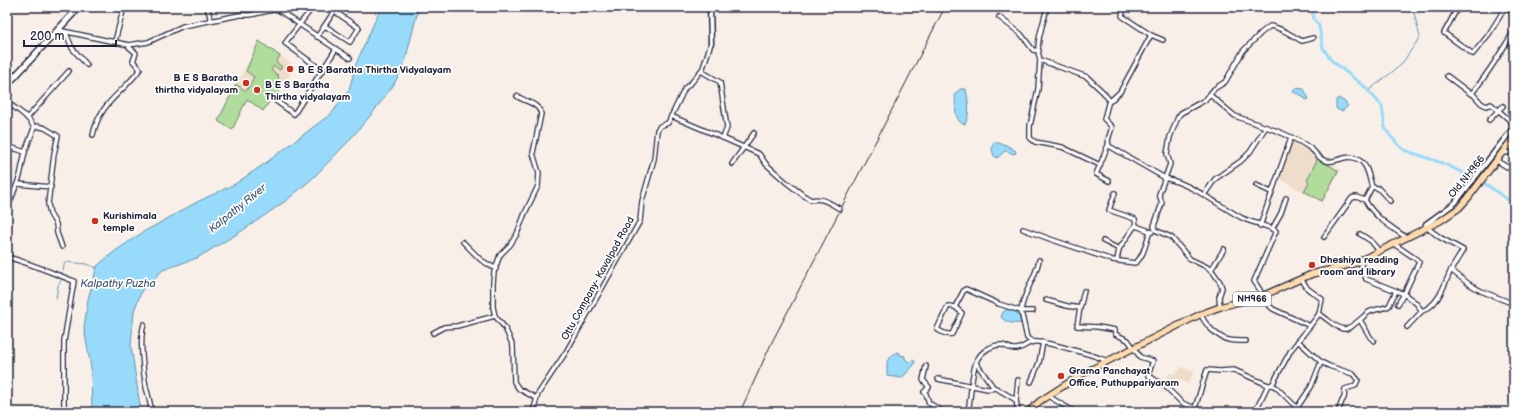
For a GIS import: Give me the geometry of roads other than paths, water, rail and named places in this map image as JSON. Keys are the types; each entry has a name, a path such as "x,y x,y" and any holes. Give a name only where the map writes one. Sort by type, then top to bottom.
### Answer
{"highway":[{"name":"NH966","path":"1028,412 1048,396 1082,374 1201,314 1220,307 1262,296 1312,274 1360,261 1444,219 1459,208 1484,178 1514,137"}],"main road":[{"path":"7,85 79,7"}],"street":[{"path":"115,41 124,7"},
{"path":"207,7 211,20"},
{"path":"313,7 285,43 323,71"},
{"path":"317,36 337,7"},
{"path":"710,7 711,43"},
{"path":"1047,7 1039,34 1040,60 1038,89 1030,126 1030,138 1035,142 1062,147 1100,165"},
{"path":"1124,7 1122,16 1151,35 1163,40"},
{"path":"1458,7 1444,33 1473,54 1489,34 1504,7 1514,13"},
{"path":"58,30 66,33 115,41 129,45 148,42 183,26 240,15 250,15 278,8 300,25 350,58"},
{"path":"325,26 350,42 359,28 334,11"},
{"path":"999,17 1021,34 1033,50 1039,51"},
{"path":"1155,230 1154,226 1162,203 1159,194 1170,164 1167,154 1170,137 1181,113 1202,102 1217,87 1225,82 1243,51 1270,26 1289,34 1302,42 1313,38"},
{"path":"1472,93 1484,80 1514,31"},
{"path":"66,33 72,48 86,65"},
{"path":"1109,182 1096,174 1108,144 1112,127 1104,119 1109,102 1120,92 1151,35"},
{"name":"Ottu Company- Kavalpad Road","path":"533,412 536,398 566,352 640,221 642,201 654,159 657,130 660,126 668,124 685,88 701,71 711,43"},
{"path":"93,135 96,123 102,110 130,82 140,69 133,61 136,53 129,45"},
{"path":"276,101 294,114 336,49"},
{"path":"1040,60 1085,76 1104,93 1109,102"},
{"path":"27,118 69,71"},
{"path":"701,71 720,82 727,128 723,138"},
{"path":"1447,76 1471,94 1472,93 1481,103 1486,106 1491,104 1514,124"},
{"path":"1210,95 1235,116 1291,138 1312,149 1316,155 1325,161 1331,162 1340,158 1351,157 1364,163 1372,187 1366,200"},
{"path":"517,96 524,101 538,106 542,114 533,153 539,180 524,213 517,234 510,245 500,255 493,283 493,307 495,316 505,328 513,346 514,382 519,389 536,398"},
{"path":"7,102 27,118 33,124 34,128 25,152 18,184 7,210"},
{"path":"1489,120 1503,106"},
{"path":"671,116 758,154 766,164 803,195 811,200 818,198 825,200 840,209"},
{"path":"34,128 37,126 45,128 58,136 54,154 49,210 56,224 56,234 62,247"},
{"path":"1204,195 1216,179 1241,161 1250,152 1266,127"},
{"name":"Old NH966","path":"1426,228 1426,224 1455,203 1514,127"},
{"path":"732,164 754,133"},
{"path":"1260,226 1291,138"},
{"path":"1108,144 1113,150 1165,178 1204,195 1243,218 1260,226 1272,229 1277,233 1267,250 1254,281 1264,301 1273,309 1310,326"},
{"path":"7,154 13,148 25,152"},
{"path":"1503,153 1514,152"},
{"path":"1497,161 1514,171"},
{"path":"18,184 44,188 50,187"},
{"path":"1256,185 1272,192"},
{"path":"1372,187 1378,188 1390,201"},
{"path":"1115,193 1109,210 1135,219 1136,226 1119,249 1117,260"},
{"path":"1324,237 1352,198 1356,197 1366,200 1371,210 1383,221 1407,238"},
{"path":"1272,229 1281,213 1286,198"},
{"path":"1136,226 1150,232 1155,230 1171,237 1190,258 1211,270 1220,282 1222,288 1219,297 1220,307"},
{"path":"1407,327 1422,311 1435,303 1450,270 1464,250 1426,228"},
{"path":"1023,229 1112,260 1136,263 1146,247 1150,232"},
{"path":"1360,234 1371,241 1379,252"},
{"path":"1103,241 1119,249"},
{"path":"463,242 481,260 496,269"},
{"path":"1394,244 1419,262 1398,304"},
{"path":"1211,270 1224,249"},
{"path":"7,257 35,265 52,274 74,281 64,341 64,412"},
{"path":"1033,342 1027,338 1021,311 1021,304 1038,267 1039,260"},
{"path":"1360,261 1366,279 1404,294 1416,303 1422,311"},
{"path":"1450,270 1481,291 1514,304"},
{"path":"1255,412 1291,350 1319,314 1322,299 1308,289 1301,279"},
{"path":"955,307 964,290 966,290 999,304 1021,311 1032,311"},
{"path":"1084,291 1077,326 1098,326 1115,330 1115,334 1128,340 1140,356 1153,361 1148,375 1167,388 1182,403 1195,408 1200,412"},
{"path":"1319,314 1344,329 1372,311 1380,310 1389,306 1394,299 1396,291"},
{"path":"1046,300 1080,308"},
{"path":"948,306 955,307 962,313 952,334 949,335 939,331 937,329 948,306"},
{"path":"1201,314 1203,320 1209,327 1226,339 1246,342"},
{"path":"433,333 444,327 457,326 495,316"},
{"path":"1360,320 1374,341"},
{"path":"144,324 142,331 142,347 146,386 151,412"},
{"path":"1298,341 1321,362 1353,374 1358,380 1355,386 1345,389 1344,398 1338,412"},
{"path":"968,412 976,363 983,352 992,346 1001,345 1010,349 1018,350 1033,342 1044,342 1108,361"},
{"path":"1031,382 1039,363 1044,342"},
{"path":"1294,412 1311,387 1321,362"},
{"path":"976,363 994,388 1016,400"},
{"path":"926,366 923,380 929,387 924,392 929,403 943,412"},
{"path":"1195,408 1207,370 1234,370 1276,387 1301,412"},
{"path":"938,379 988,390 994,388"},
{"path":"1018,380 1016,400 1018,412"},
{"path":"1048,396 1075,412"}],"water":[{"name":"Kalpathy Puzha","path":"381,7 419,7 404,65 393,86 346,144 313,178 287,200 242,231 197,258 163,270 142,290 134,311 131,346 141,412 92,412 91,368 84,328 88,299 97,266 115,251 145,231 197,202 235,184 332,113 349,90 356,64"},
{"path":"1295,88 1304,89 1309,99 1306,100 1303,96 1293,92"},
{"path":"960,89 966,89 968,98 968,116 965,124 961,123 956,112 955,94"},
{"path":"1338,98 1344,101 1348,106 1342,111 1336,108 1336,100"},
{"path":"994,142 1006,145 1016,151 1015,154 1005,151 997,158 994,156 992,150 992,145"},
{"path":"1008,309 1018,314 1021,323 1010,323 1001,317 1003,312"},
{"path":"896,352 905,356 905,359 910,363 912,360 915,361 914,365 902,378 887,376 887,361"}],"waterway":[{"path":"1312,7 1314,19 1319,26 1323,48 1331,60 1365,87 1382,106 1385,128 1392,138 1404,150 1442,163 1470,176 1484,183 1514,204"},
{"path":"1368,91 1401,65 1420,37 1414,13 1410,7"},
{"path":"62,274 65,262 86,264 97,268"},
{"path":"56,299 58,286 61,280"}],"railway":[{"path":"740,412 772,342 945,7"}],"place":[{"name":"B E S Baratha Thirtha Vidyalayam","path":"290,69"},
{"name":"B E S Baratha thirtha vidyalayam","path":"246,83"},
{"name":"B E S Baratha Thirtha vidyalayam","path":"257,90"},
{"name":"Kurishimala temple","path":"95,221"},
{"name":"Dheshiya reading room and library","path":"1312,265"},
{"name":"Grama Panchayat Office, Puthuppariyaram","path":"1061,376"}],"water label":[{"name":"Kalpathy River","path":"237,208"}]}
